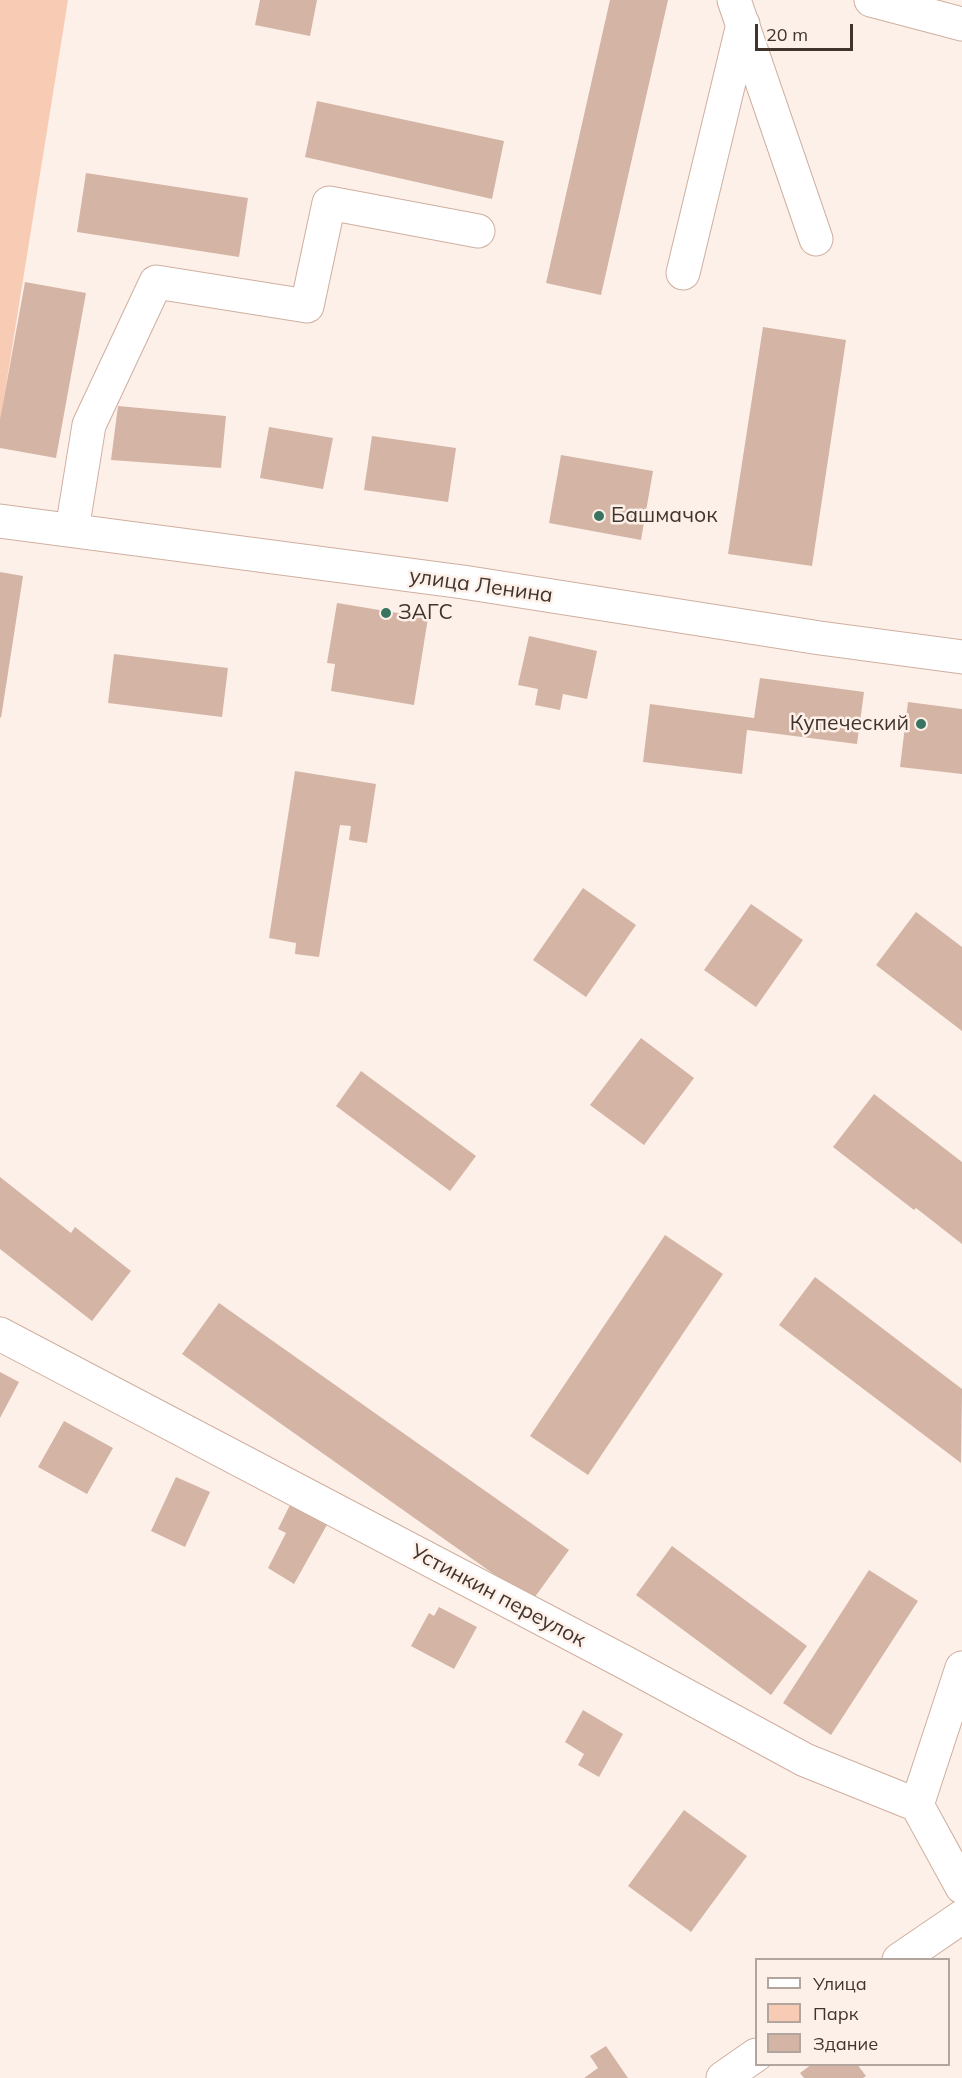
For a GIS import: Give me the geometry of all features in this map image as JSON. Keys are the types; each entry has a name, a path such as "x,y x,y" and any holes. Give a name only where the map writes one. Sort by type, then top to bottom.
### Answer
{"street":[{"path":"871,0 962,24"},
{"path":"739,12 816,239"},
{"path":"683,273 739,12"},
{"path":"72,530 89,425 156,282 307,306 329,203 478,231"},
{"name":"улица Ленина","path":"0,521 463,582 808,636 962,657"},
{"name":"Устинкин переулок","path":"0,1334 626,1663 805,1760 917,1805"},
{"path":"962,1668 917,1805 962,1887"},
{"path":"900,1958 962,1917"},
{"path":"723,2078 755,2056"}],"green space":[{"path":"0,0 68,0 0,423"}],"building":[{"path":"260,0 317,0 310,36 255,25"},
{"path":"610,0 668,0 601,295 546,283"},
{"path":"317,101 504,141 492,199 305,157"},
{"path":"86,173 248,198 239,257 77,232"},
{"path":"25,282 86,293 56,458 0,448 0,420"},
{"path":"763,327 846,340 812,566 728,554"},
{"path":"118,406 226,416 221,468 111,460"},
{"path":"269,427 333,438 323,489 260,478"},
{"path":"372,436 456,448 448,502 364,490"},
{"path":"561,455 653,471 641,540 549,523"},
{"path":"0,572 23,576 1,718 0,717"},
{"path":"337,603 428,618 414,705 331,691 335,664 327,663"},
{"path":"529,636 597,651 587,699 563,694 560,710 535,705 538,689 518,685"},
{"path":"114,654 228,668 222,717 108,703"},
{"path":"760,678 864,692 857,744 747,730 742,774 643,762 650,704 754,718"},
{"path":"908,702 962,709 962,774 900,767"},
{"path":"295,771 376,784 367,843 349,840 351,826 340,825 319,957 295,954 296,943 269,938"},
{"path":"583,888 636,925 586,997 533,960"},
{"path":"751,904 803,940 756,1007 704,970"},
{"path":"916,912 962,947 962,1031 876,965"},
{"path":"641,1038 694,1078 644,1145 590,1105"},
{"path":"361,1071 476,1156 450,1191 336,1106"},
{"path":"874,1094 962,1162 962,1244 833,1147"},
{"path":"0,1177 71,1233 75,1227 131,1271 92,1321 0,1249"},
{"path":"665,1235 723,1274 588,1475 530,1436"},
{"path":"815,1277 962,1389 961,1463 779,1325"},
{"path":"219,1303 569,1550 532,1601 182,1354"},
{"path":"0,1372 19,1382 0,1418"},
{"path":"64,1421 113,1448 87,1494 38,1467"},
{"path":"176,1477 210,1492 185,1547 151,1531"},
{"path":"291,1503 328,1523 294,1584 268,1568 286,1533 278,1529"},
{"path":"672,1546 807,1646 771,1695 636,1595"},
{"path":"869,1570 918,1601 831,1735 783,1703"},
{"path":"439,1607 477,1627 454,1669 411,1646 429,1613 434,1616"},
{"path":"583,1710 623,1734 599,1777 578,1765 584,1754 565,1742"},
{"path":"684,1810 747,1856 691,1932 628,1886"},
{"path":"606,2046 628,2078 584,2078 598,2068 590,2056"},
{"path":"809,2066 858,2066 866,2076 863,2078 804,2078 800,2073"}],"place":[{"name":"Башмачок","path":"599,516"},
{"name":"ЗАГС","path":"386,613"},
{"name":"Купеческий","path":"921,724"}]}
